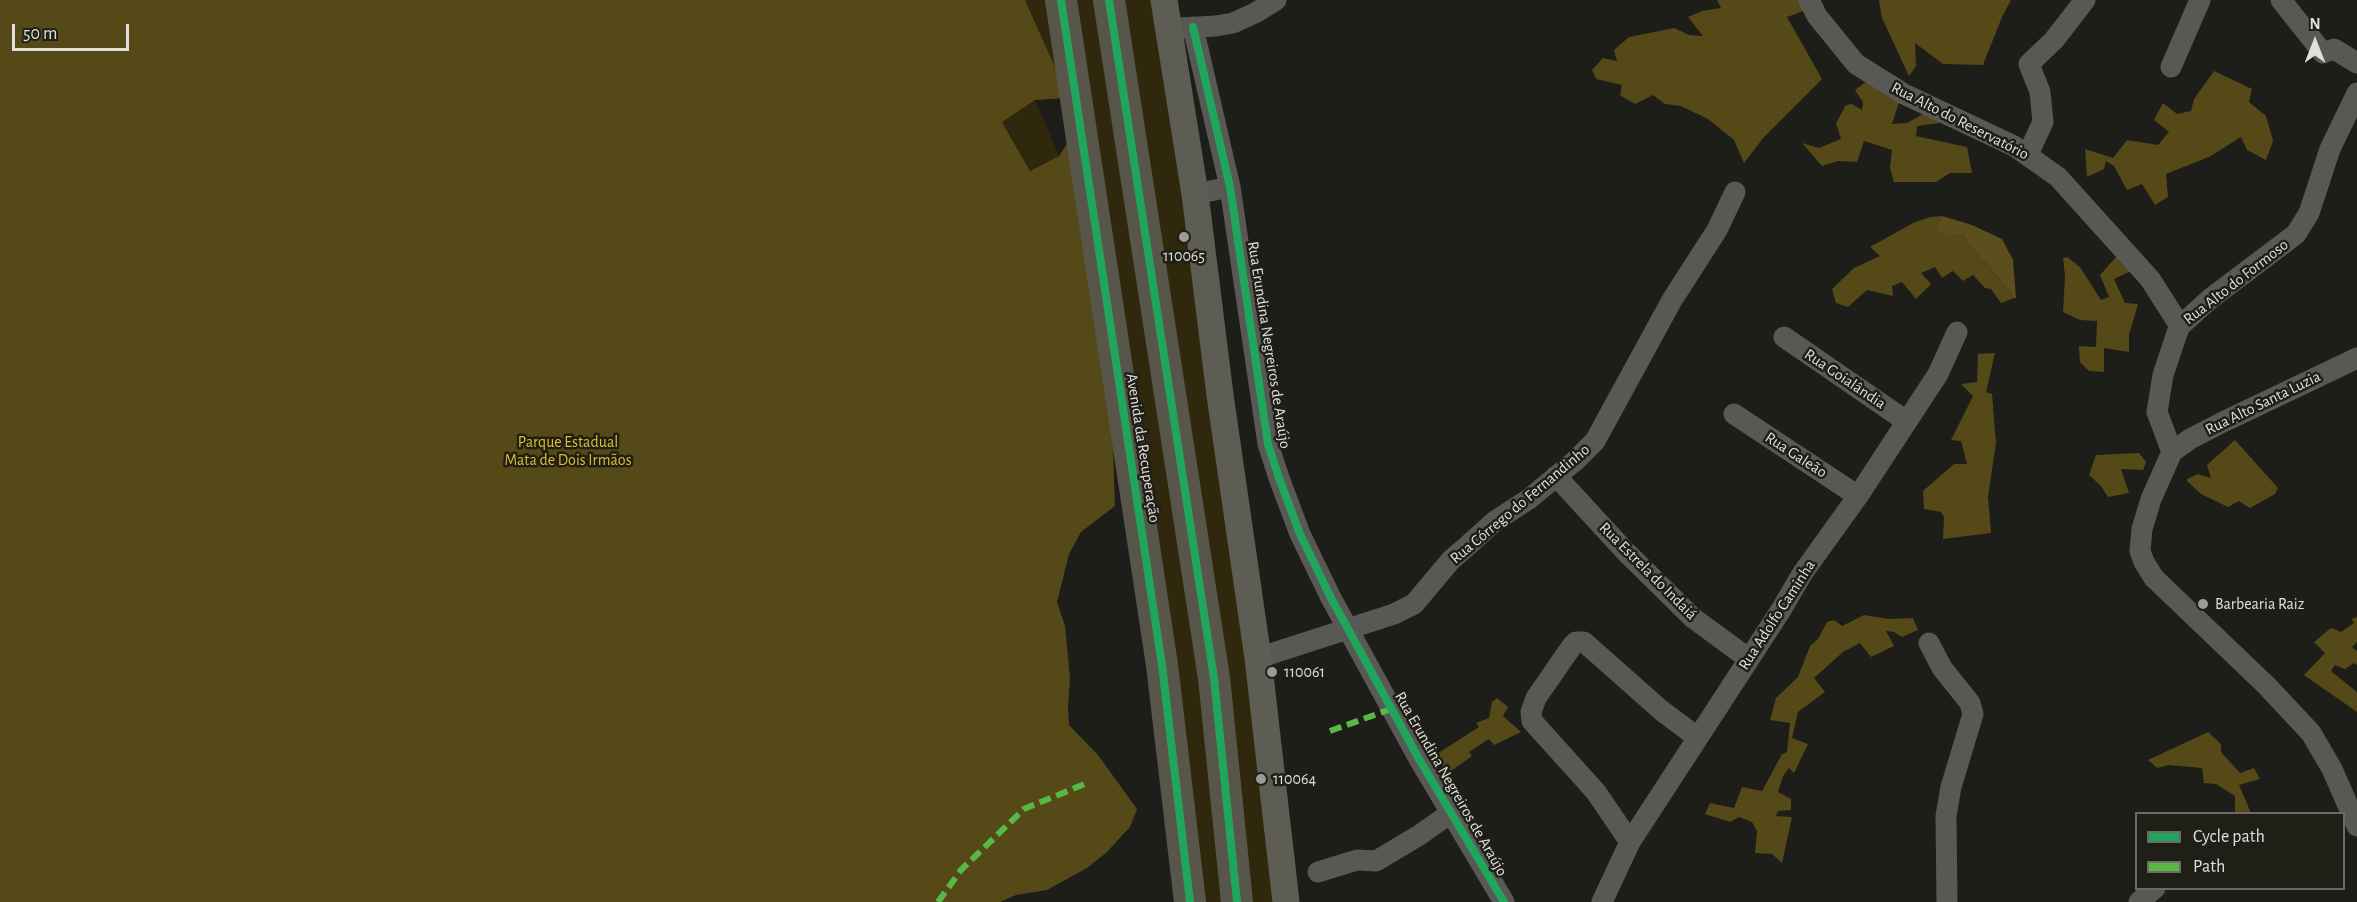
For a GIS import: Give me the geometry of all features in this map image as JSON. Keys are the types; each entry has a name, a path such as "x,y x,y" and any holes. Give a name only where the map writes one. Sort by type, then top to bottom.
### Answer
{"highway":[{"name":"Avenida da Recuperação","path":"1061,0 1161,656 1190,902"},
{"name":"Avenida da Recuperação","path":"1109,0 1214,678 1237,902"}],"main road":[{"path":"1164,0 1181,28 1195,194 1220,395 1258,658 1286,902"}],"street":[{"path":"1181,28 1216,26 1233,22 1255,13 1276,0"},
{"name":"Rua Alto do Reservatório","path":"1809,0 1817,16 1856,64 1904,94 1983,130 2028,154 2058,177 2134,259 2150,279 2180,326"},
{"path":"2028,154 2043,122 2040,92 2030,64 2054,40 2085,0"},
{"path":"2171,67 2200,0"},
{"path":"2282,0 2323,53 2334,49 2357,63"},
{"name":"Rua Erundina Negreiros de Araújo","path":"1181,28 1230,187 1268,444 1300,534 1331,598 1419,759 1504,902"},
{"name":"Rua Alto do Formoso","path":"2172,452 2157,412 2163,375 2180,326 2228,285 2296,234 2309,213 2330,149 2357,93"},
{"path":"1195,194 1230,187"},
{"name":"Rua Córrego do Fernandinho","path":"1258,658 1394,614 1414,604 1451,560 1495,521 1528,499 1576,460 1595,441 1672,300 1717,230 1735,192"},
{"name":"Rua Adolfo Caminha","path":"1602,902 1630,842 1802,574 1858,495 1938,374 1957,332"},
{"name":"Rua Goialândia","path":"1784,337 1906,421"},
{"name":"Rua Alto Santa Luzia","path":"2172,452 2190,439 2221,423 2357,358"},
{"name":"Rua Galeão","path":"1734,414 1858,495"},
{"path":"2172,452 2146,514 2140,550 2144,562 2154,578 2267,686 2311,733 2332,770 2357,825"},
{"name":"Rua Estrela do Indaiá","path":"1556,476 1624,550 1693,618 1749,659"},
{"path":"1630,842 1596,792 1531,718 1532,706 1536,698 1576,642 1588,645 1662,711 1697,737"},
{"path":"1929,643 1942,668 1970,703 1973,714 1951,787 1946,816 1947,902"},
{"path":"1318,872 1357,860 1376,861 1451,813"},
{"path":"2139,902 2152,890"}],"shaded area":[{"path":"1025,0 1046,0 1058,74 1035,22"},
{"path":"1071,0 1100,0 1208,704 1227,902 1201,902"},
{"path":"1123,0 1156,0 1198,276 1275,902 1247,902"},
{"path":"1035,100 1059,156 1030,171 1002,121"},
{"path":"1942,216 1972,225 2002,239 2013,260 2016,298 1962,234 1944,236 1936,226"}],"green space":[{"name":"Parque Estadual Mata de Dois Irmãos","path":"0,0 1025,0 1058,74 1064,98 1035,100 1002,122 1030,171 1059,156 1071,138 1113,448 1115,506 1081,532 1069,554 1057,602 1065,626 1070,678 1069,725 1098,755 1137,809 1130,827 1106,853 1087,868 1047,890 1016,895 1000,902 0,902"},
{"path":"1717,0 1805,0 1809,9 1787,17 1822,79 1764,137 1744,163 1734,140 1708,119 1681,106 1665,104 1653,95 1635,104 1620,95 1622,85 1596,79 1592,70 1603,58 1617,61 1614,50 1629,37 1674,28 1689,35 1703,36 1688,17 1702,11 1721,8"},
{"path":"1879,0 2011,0 1983,65 1943,64 1915,43 1916,66 1909,76 1882,18"},
{"path":"2214,71 2252,89 2249,102 2266,116 2273,141 2266,160 2247,150 2241,137 2211,156 2166,174 2168,197 2155,205 2142,184 2127,190 2114,166 2106,161 2104,169 2087,177 2085,149 2113,158 2127,140 2158,145 2169,132 2154,120 2163,103 2177,114 2191,111 2194,99"},
{"path":"1867,81 1900,99 1892,124 1907,123 1923,114 1946,122 1917,126 1916,136 1967,147 1972,173 1950,173 1936,182 1894,182 1890,168 1892,150 1864,141 1857,162 1838,161 1822,166 1802,143 1819,148 1841,139 1836,123 1846,105 1852,104 1862,110 1863,102 1855,90"},
{"path":"1942,216 1936,226 1962,234 2014,298 2001,303 1991,289 1985,288 1973,275 1963,281 1953,271 1942,278 1935,267 1921,273 1931,284 1916,299 1902,282 1892,286 1893,296 1867,290 1848,307 1836,303 1832,289 1854,268 1880,256 1870,247 1913,223 1930,217"},
{"path":"2117,256 2131,271 2114,279 2125,303 2138,304 2129,335 2129,352 2104,348 2104,372 2089,371 2080,362 2079,346 2096,347 2097,321 2080,320 2063,312 2065,276 2063,258 2067,257 2080,267 2101,300 2109,297 2100,275"},
{"path":"1995,353 1986,392 1992,394 1996,443 1988,497 1991,533 1943,539 1944,517 1941,512 1924,509 1923,491 1954,464 1967,464 1961,441 1951,440 1973,396 1961,384 1977,382 1978,354"},
{"path":"2235,440 2278,488 2275,494 2250,508 2239,501 2228,507 2201,494 2187,481 2198,474 2211,478 2207,465"},
{"path":"2139,453 2146,462 2143,470 2121,469 2129,493 2108,497 2101,486 2089,475 2096,455"},
{"path":"1864,615 1889,619 1913,618 1918,630 1902,637 1894,632 1886,631 1894,646 1871,657 1860,643 1843,652 1814,678 1825,692 1798,712 1792,738 1808,744 1794,773 1789,768 1783,776 1778,792 1791,799 1791,810 1778,811 1776,816 1792,817 1782,863 1772,854 1755,853 1757,831 1752,822 1739,817 1730,822 1705,814 1710,803 1734,808 1742,787 1762,791 1782,754 1787,752 1790,723 1770,720 1776,698 1798,677 1810,646 1818,639 1827,622 1834,620 1842,626"},
{"path":"2357,617 2357,642 2352,647 2357,651 2357,665 2354,663 2345,669 2335,665 2331,671 2357,692 2357,712 2304,675 2325,653 2314,642 2331,628 2341,632 2354,623 2351,619"},
{"path":"1497,698 1508,707 1503,716 1521,732 1494,745 1489,739 1469,752 1472,756 1448,773 1435,755 1479,727 1476,723 1489,718 1492,702"},
{"path":"2208,732 2221,744 2221,752 2240,773 2254,768 2260,779 2239,785 2251,812 2235,812 2235,796 2216,784 2204,783 2202,768 2169,765 2157,768 2148,760"}],"marked path":[{"path":"1330,731 1391,709"},
{"path":"938,902 961,870 1024,809 1087,783"}],"cycle path":[{"path":"1061,0 1162,665 1190,902"},
{"path":"1109,0 1214,678 1237,902"},
{"path":"1193,27 1230,187 1268,444 1279,478 1300,534 1331,598 1419,759 1504,902"}],"place":[{"name":"110065","path":"1184,237"},
{"name":"Barbearia Raiz","path":"2203,604"},
{"name":"110061","path":"1272,672"},
{"name":"110064","path":"1261,779"}]}
